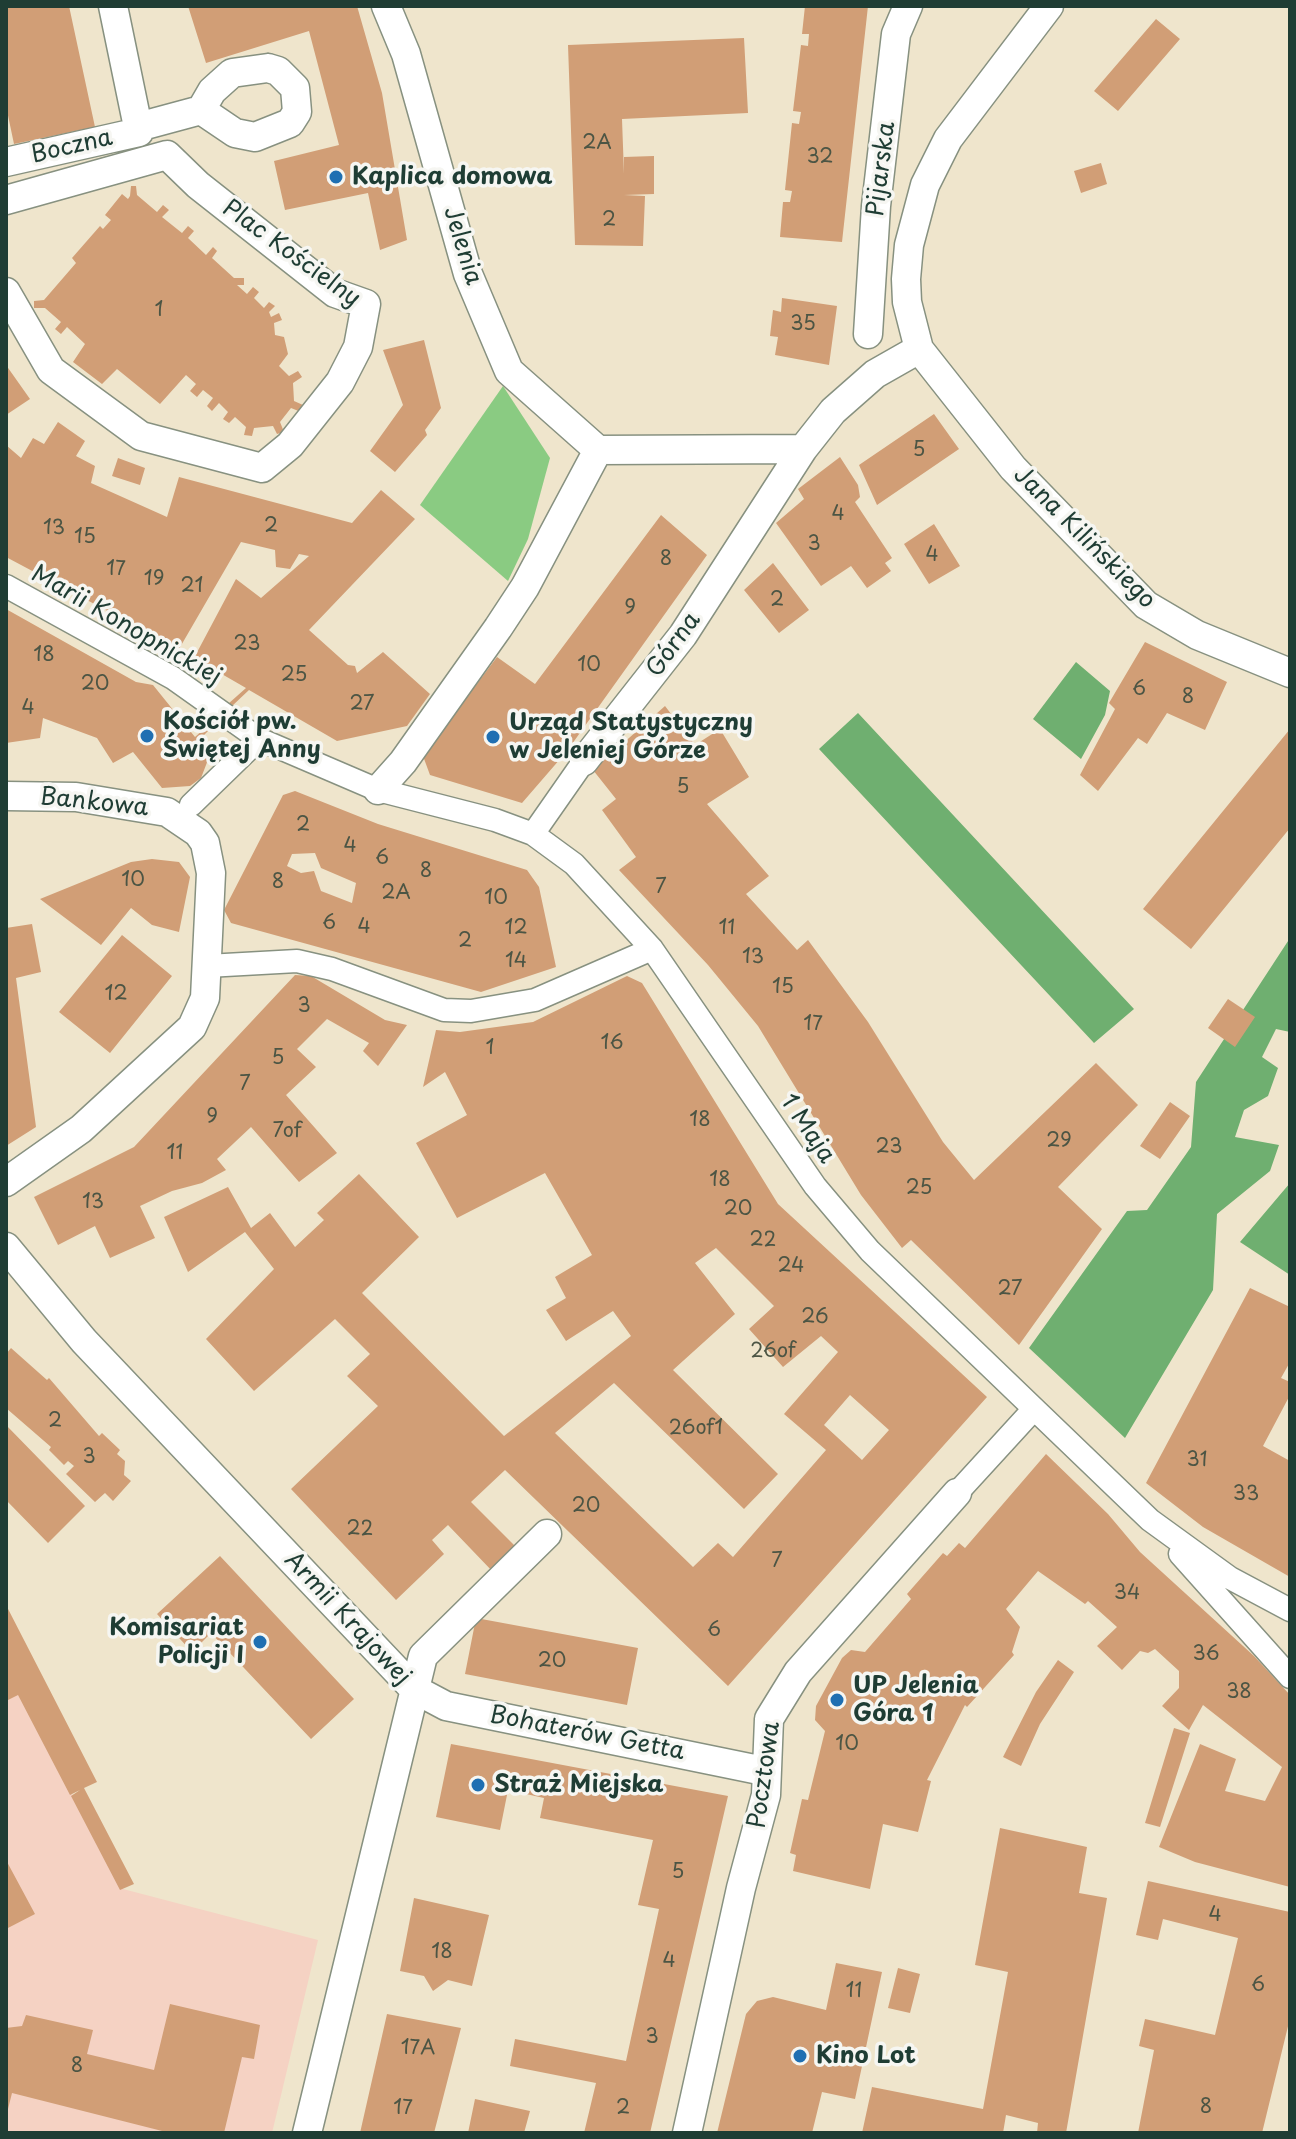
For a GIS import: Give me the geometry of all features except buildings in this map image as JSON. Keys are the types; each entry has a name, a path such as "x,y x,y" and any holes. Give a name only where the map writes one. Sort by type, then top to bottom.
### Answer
{"street":[{"path":"113,6 138,130"},
{"name":"Jelenia","path":"386,6 406,54 468,274 509,371 598,450"},
{"name":"Pijarska","path":"868,334 876,206 896,34 908,6"},
{"path":"378,790 403,762 512,608 598,450 803,449 854,390 919,349 907,302 906,279 909,245 925,185 948,139 1049,6"},
{"name":"Boczna","path":"6,162 138,130 201,110"},
{"name":"Plac Kościelny","path":"6,200 167,155 198,185 335,293 366,304 358,347 340,382 290,445 262,468 141,436 51,370 6,292"},
{"name":"Jana Kilińskiego","path":"919,349 1013,468 1146,605 1197,635 1290,673"},
{"name":"Górna","path":"533,834 584,761 683,635 803,449"},
{"name":"Marii Konopnickiej","path":"6,586 173,678 259,739"},
{"path":"6,1182 81,1129 192,1027 205,998 209,857 185,811 259,739"},
{"name":"1 Maja","path":"259,739 378,790 495,820 533,834 574,864 652,949 815,1186 870,1251 1150,1520 1230,1578 1290,1610"},
{"name":"Bankowa","path":"6,796 76,797 167,812 185,811"},
{"path":"207,966 297,961 332,969 444,1010 471,1011 535,1000 652,949"},
{"name":"Armii Krajowej","path":"6,1247 84,1341 414,1689 307,2133"},
{"name":"Pocztowa","path":"687,2133 741,1888 766,1795 764,1771 769,1719 798,1672 1033,1410"},
{"path":"1150,1520 1290,1677"},
{"path":"414,1689 423,1656 547,1534"},
{"name":"Bohaterów Getta","path":"414,1689 446,1706 764,1771"}],"shaded area":[{"path":"6,1670 123,1889 318,1940 272,2133 6,2133"}],"green space":[{"path":"503,386 550,458 528,539 508,581 420,505"},
{"path":"1076,662 1110,691 1105,715 1081,759 1033,719"},
{"path":"858,713 1134,1009 1094,1043 819,749"},
{"path":"1290,938 1290,1032 1276,1029 1262,1057 1278,1068 1268,1096 1244,1110 1235,1137 1279,1145 1270,1171 1217,1214 1213,1290 1125,1438 1029,1348 1127,1211 1147,1210 1191,1147 1196,1082"},
{"path":"1290,1183 1290,1275 1240,1242"}],"place":[{"name":"Kaplica domowa","path":"336,177"},
{"name":"Kościół pw. Świętej Anny","path":"147,736"},
{"name":"Urząd Statystyczny w Jeleniej Górze","path":"493,737"},
{"name":"Komisariat Policji I","path":"260,1642"},
{"name":"UP Jelenia Góra 1","path":"837,1700"},
{"name":"Straż Miejska","path":"478,1785"},
{"name":"Kino Lot","path":"800,2056"}]}
